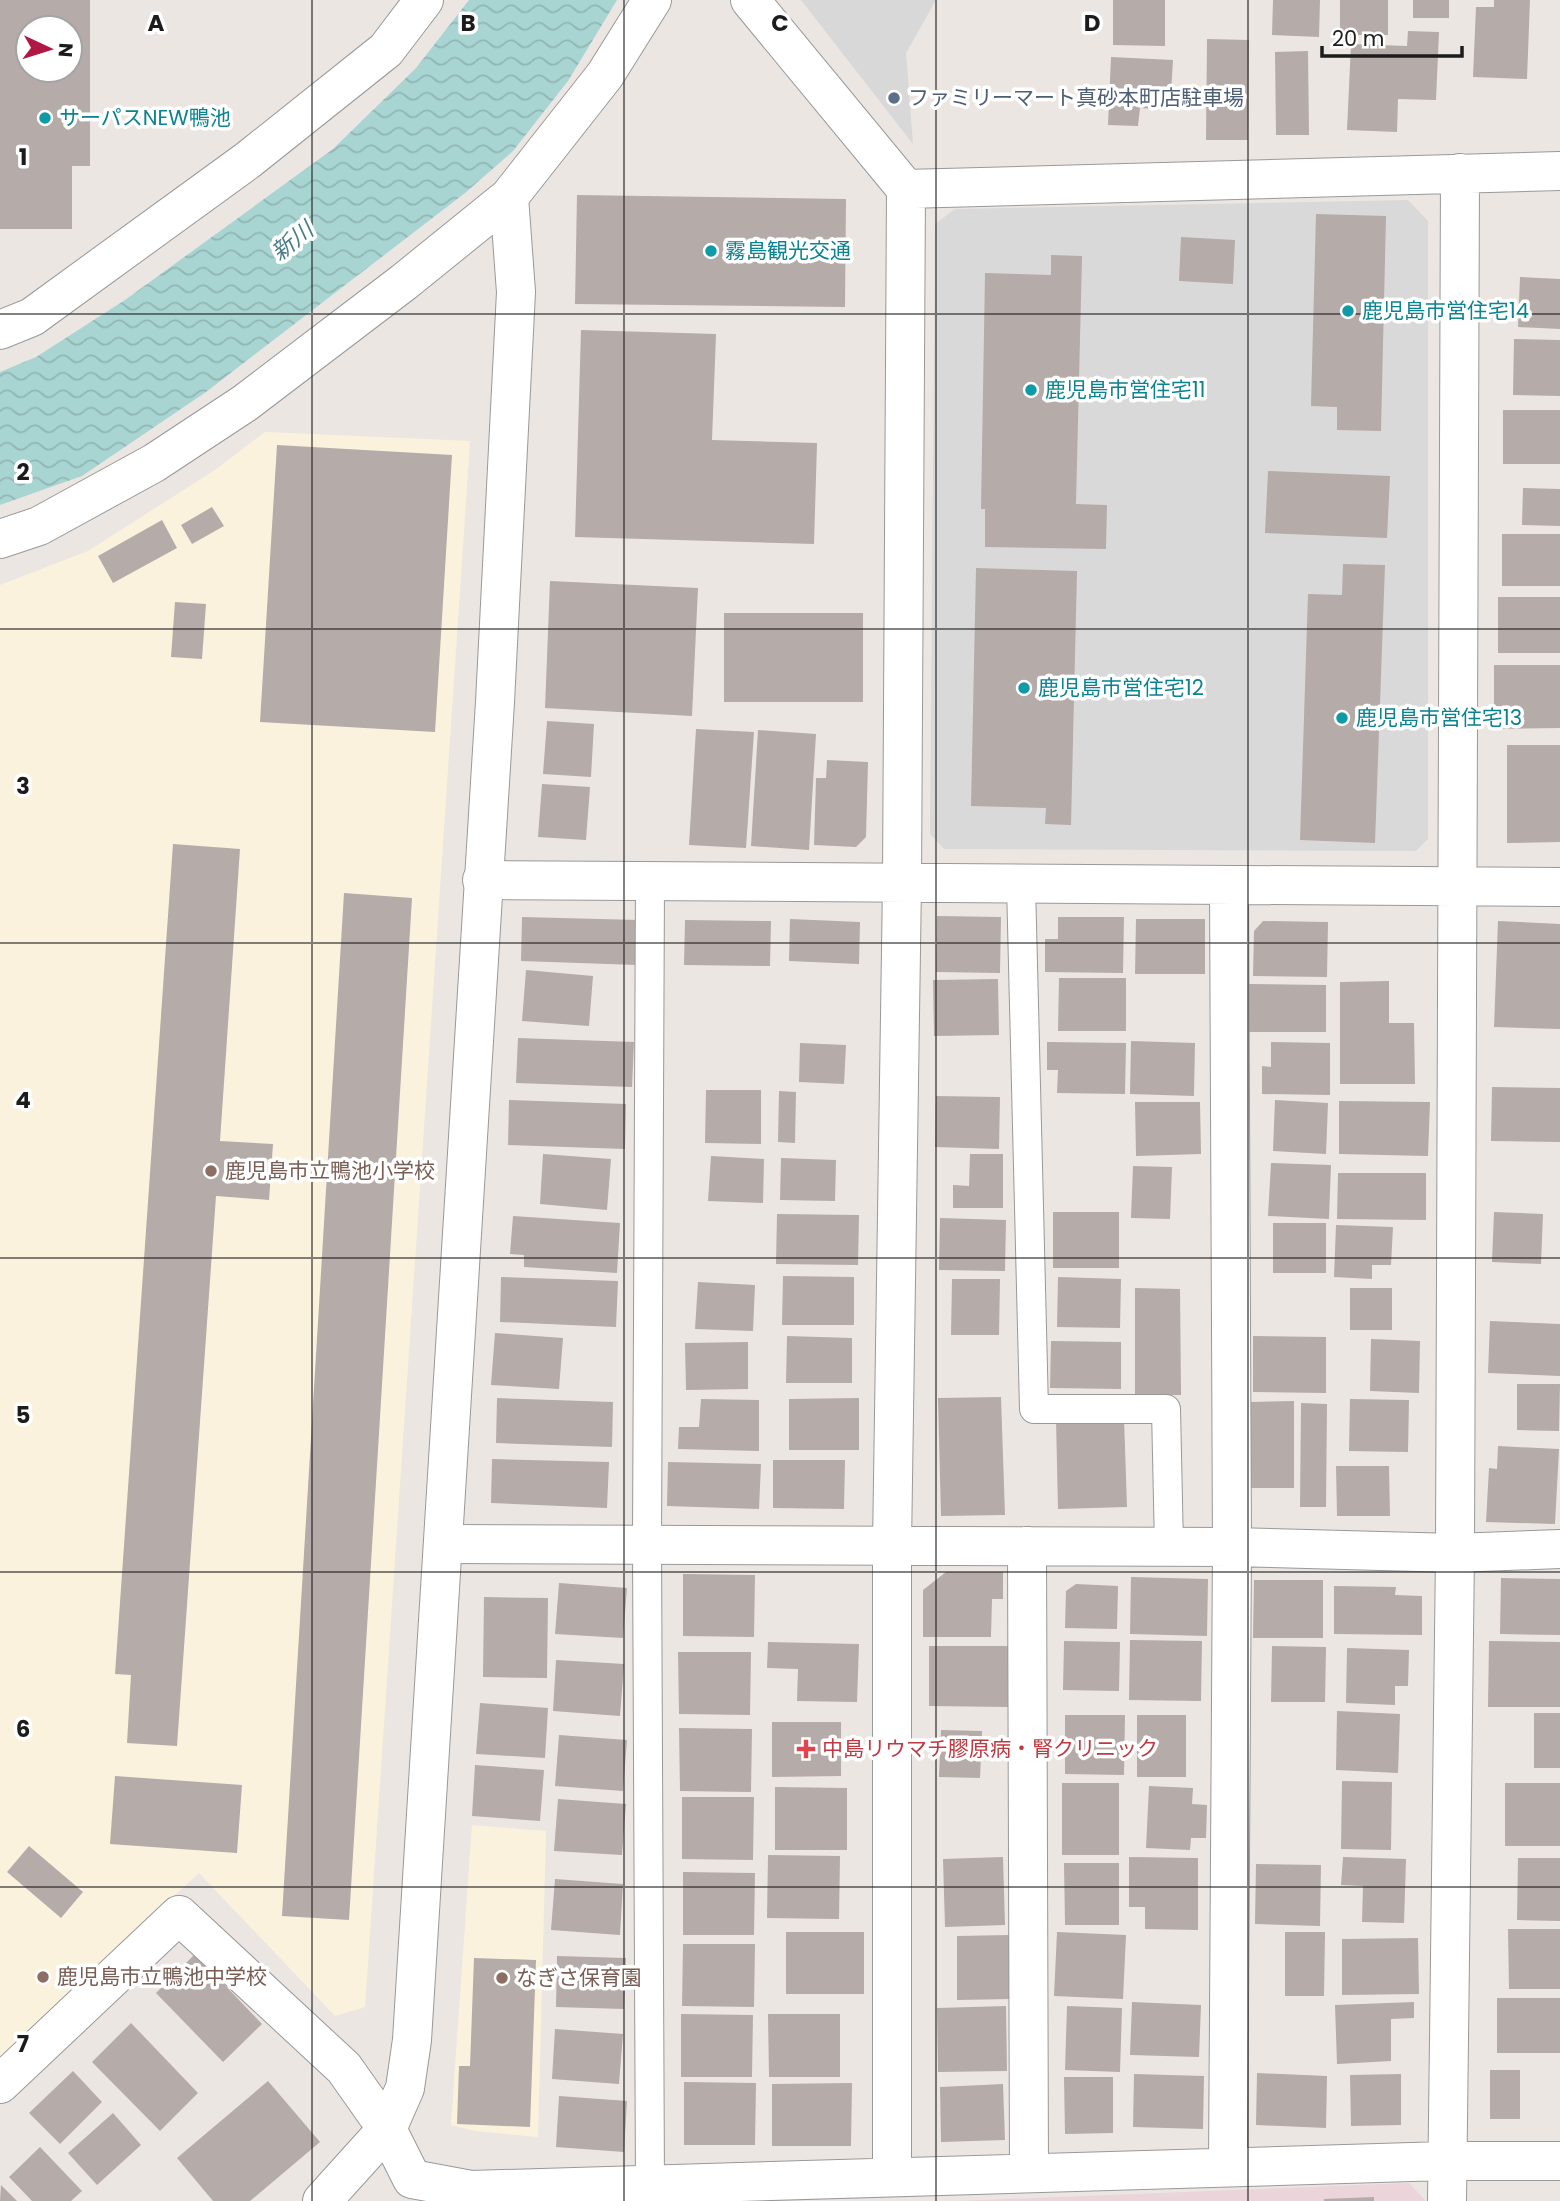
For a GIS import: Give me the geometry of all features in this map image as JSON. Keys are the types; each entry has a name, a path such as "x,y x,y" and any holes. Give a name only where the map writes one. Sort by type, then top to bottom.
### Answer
{"street":[{"path":"0,331 32,317 248,160 386,50 425,0"},
{"path":"0,539 39,526 154,463 245,403 404,282 509,197 604,75 652,0"},
{"path":"750,0 906,189 902,883 892,1546 892,2176"},
{"path":"906,189 1560,171"},
{"path":"1447,2201 1445,2161 1455,1553 1460,173"},
{"path":"323,2201 387,2129 405,2088 412,2040 495,702 516,292 509,197"},
{"path":"482,880 1560,887"},
{"path":"1228,2167 1232,1547 1229,885"},
{"path":"444,1544 1232,1547 1455,1553 1560,1549"},
{"path":"1027,1546 1029,2173"},
{"path":"0,2084 179,1915 344,2068 387,2129 412,2179 471,2190 1445,2161 1560,2161"}],"lane":[{"path":"650,881 647,1545 650,2185"},
{"path":"1021,884 1034,1409 1166,1409 1169,1547"}],"shaded area":[{"name":"ファミリーマート真砂本町店駐車場","path":"801,0 936,0 906,53 913,144"},
{"path":"1408,200 1428,221 1428,839 1416,851 944,849 930,834 935,224 955,209"},
{"name":"鹿児島市立鴨池小学校","path":"265,432 470,441 365,2007 335,2016 199,1873 0,2057 0,585 88,551 215,470"},
{"name":"なぎさ保育園","path":"472,1825 546,1831 538,2137 475,2131 451,2125"},
{"path":"1409,2183 1426,2201 957,2201"}],"water":[{"name":"新川","path":"469,0 617,0 568,81 513,151 465,193 206,392 82,476 0,505 0,372 36,357 125,300 333,149 416,68"}],"building":[{"name":"サーパスNEW鴨池","path":"0,0 90,0 90,166 72,166 72,229 0,229"},
{"path":"1113,0 1165,0 1165,46 1113,45"},
{"path":"1273,0 1320,0 1319,37 1272,35"},
{"path":"1340,0 1388,0 1388,35 1340,35"},
{"path":"1413,0 1449,0 1449,18 1413,18"},
{"path":"1494,0 1530,0 1527,79 1473,77 1476,7 1494,7"},
{"path":"1408,31 1439,32 1436,100 1398,99 1397,132 1347,130 1351,44 1407,46"},
{"path":"1207,39 1249,40 1248,140 1206,140"},
{"path":"1308,51 1309,135 1276,135 1275,52"},
{"path":"1111,57 1173,60 1170,110 1140,108 1138,126 1108,125"},
{"name":"霧島観光交通","path":"577,195 846,199 845,307 575,304"},
{"name":"鹿児島市営住宅14","path":"1316,214 1386,216 1381,431 1337,430 1337,407 1311,406"},
{"path":"1181,237 1235,240 1233,284 1179,281"},
{"name":"鹿児島市営住宅11","path":"1051,255 1082,256 1076,504 1107,505 1106,549 985,547 985,509 981,509 985,273 1051,275"},
{"path":"1520,277 1560,279 1560,329 1518,327"},
{"path":"581,330 716,334 712,440 817,443 814,544 575,537"},
{"path":"1514,339 1560,340 1560,396 1513,395"},
{"path":"1503,410 1560,410 1560,464 1503,464"},
{"path":"277,445 452,455 435,732 260,722"},
{"path":"1268,471 1390,476 1387,538 1265,533"},
{"path":"1523,488 1560,489 1560,526 1522,525"},
{"path":"212,507 224,526 192,544 181,525"},
{"path":"162,520 177,548 113,583 98,556"},
{"path":"1502,534 1560,534 1560,586 1502,586"},
{"name":"鹿児島市営住宅13","path":"1343,564 1385,565 1375,843 1300,840 1308,594 1342,595"},
{"name":"鹿児島市営住宅12","path":"976,568 1077,571 1071,825 1045,824 1046,808 971,806"},
{"path":"550,581 698,588 692,716 545,708"},
{"path":"1498,597 1560,597 1560,653 1498,653"},
{"path":"175,602 206,604 202,659 171,657"},
{"path":"724,613 863,613 863,702 724,702"},
{"path":"1494,665 1560,665 1560,728 1494,729"},
{"path":"547,721 594,724 591,777 543,774"},
{"path":"696,729 754,732 746,848 689,845"},
{"path":"758,730 816,734 809,850 751,846"},
{"path":"1507,745 1560,745 1560,842 1507,843"},
{"path":"827,760 868,762 866,837 856,847 814,845 816,778 826,778"},
{"path":"542,784 590,787 586,840 538,837"},
{"path":"173,844 240,849 220,1141 273,1144 269,1200 216,1196 177,1746 127,1743 131,1675 115,1674"},
{"path":"344,893 412,898 349,1920 282,1916"},
{"path":"937,916 1001,917 1000,973 936,972"},
{"path":"522,917 639,920 637,965 521,961"},
{"path":"1058,917 1124,917 1123,973 1045,972 1045,939 1058,939"},
{"path":"790,919 860,922 859,964 789,961"},
{"path":"1136,919 1205,919 1205,974 1135,974"},
{"path":"685,920 771,921 770,966 684,965"},
{"path":"1263,921 1328,922 1327,977 1253,976 1254,931"},
{"path":"1498,921 1560,924 1560,1029 1494,1027"},
{"path":"526,970 593,976 589,1026 522,1021"},
{"path":"1059,978 1126,978 1126,1031 1058,1031"},
{"path":"998,979 999,1035 934,1036 933,980"},
{"path":"1389,981 1389,1023 1414,1023 1415,1084 1340,1084 1340,982"},
{"path":"1249,984 1326,985 1326,1032 1249,1032"},
{"path":"518,1038 634,1042 632,1087 516,1083"},
{"path":"1131,1041 1195,1043 1194,1096 1130,1094"},
{"path":"1047,1042 1126,1043 1125,1094 1057,1093 1058,1070 1047,1070"},
{"path":"1271,1042 1330,1043 1330,1095 1262,1094 1262,1066 1271,1067"},
{"path":"800,1043 846,1045 844,1084 799,1082"},
{"path":"1492,1087 1560,1088 1560,1142 1491,1141"},
{"path":"706,1090 761,1090 761,1144 705,1143"},
{"path":"779,1091 796,1092 795,1143 778,1142"},
{"path":"936,1096 1000,1097 999,1149 935,1147"},
{"path":"509,1100 626,1104 625,1149 508,1145"},
{"path":"1275,1100 1328,1103 1326,1154 1273,1151"},
{"path":"1339,1101 1430,1102 1428,1156 1339,1154"},
{"path":"1135,1102 1200,1102 1201,1154 1136,1156"},
{"path":"543,1154 611,1159 607,1210 540,1204"},
{"path":"970,1154 1003,1154 1003,1208 953,1208 953,1185 969,1186"},
{"path":"711,1156 764,1159 763,1203 708,1201"},
{"path":"781,1158 836,1160 835,1201 780,1200"},
{"path":"1271,1163 1331,1165 1329,1219 1268,1216"},
{"path":"1133,1166 1172,1167 1170,1219 1131,1218"},
{"path":"1338,1173 1426,1173 1426,1220 1337,1219"},
{"path":"1053,1212 1119,1212 1119,1268 1053,1268"},
{"path":"1494,1212 1543,1214 1541,1264 1492,1262"},
{"path":"777,1214 859,1215 858,1265 776,1264"},
{"path":"513,1216 620,1223 617,1273 524,1267 524,1255 510,1254"},
{"path":"940,1218 1006,1220 1005,1271 939,1270"},
{"path":"1273,1223 1326,1223 1326,1273 1273,1273"},
{"path":"1336,1225 1393,1227 1391,1265 1372,1265 1372,1279 1334,1277"},
{"path":"783,1276 854,1277 854,1325 782,1325"},
{"path":"501,1277 618,1281 616,1327 500,1322"},
{"path":"1058,1277 1121,1279 1120,1328 1057,1327"},
{"path":"952,1279 1000,1279 999,1335 951,1335"},
{"path":"698,1282 755,1285 753,1331 695,1329"},
{"path":"1135,1288 1180,1289 1181,1395 1135,1395"},
{"path":"1350,1288 1392,1288 1392,1330 1350,1330"},
{"path":"1490,1321 1560,1324 1560,1376 1488,1373"},
{"path":"495,1333 563,1338 559,1389 491,1385"},
{"path":"787,1336 852,1338 852,1383 786,1383"},
{"path":"1253,1336 1326,1337 1326,1393 1253,1392"},
{"path":"1371,1339 1420,1341 1419,1393 1370,1391"},
{"path":"1051,1341 1121,1342 1121,1389 1050,1388"},
{"path":"748,1342 748,1389 686,1390 685,1343"},
{"path":"1517,1384 1560,1384 1559,1431 1517,1430"},
{"path":"1001,1397 1005,1515 941,1516 938,1398"},
{"path":"497,1398 613,1402 612,1447 496,1443"},
{"path":"859,1398 859,1450 789,1450 789,1399"},
{"path":"701,1399 759,1400 759,1451 678,1449 679,1427 699,1427"},
{"path":"1350,1399 1409,1400 1408,1452 1349,1451"},
{"path":"1294,1401 1294,1488 1250,1488 1250,1402"},
{"path":"1301,1403 1327,1404 1326,1507 1300,1507"},
{"path":"1124,1418 1127,1507 1058,1509 1056,1419"},
{"path":"1498,1446 1559,1449 1555,1524 1486,1522 1489,1468 1497,1469"},
{"path":"492,1459 609,1462 607,1508 491,1503"},
{"path":"773,1460 845,1460 844,1509 773,1508"},
{"path":"668,1462 761,1464 759,1509 667,1506"},
{"path":"1336,1466 1389,1466 1390,1516 1337,1516"},
{"path":"946,1572 1003,1572 1003,1599 992,1599 991,1637 923,1637 923,1590"},
{"path":"683,1574 755,1575 754,1637 683,1636"},
{"path":"1131,1577 1208,1579 1207,1636 1130,1634"},
{"path":"1501,1578 1560,1579 1560,1635 1500,1634"},
{"path":"1254,1580 1323,1580 1323,1638 1253,1638"},
{"path":"559,1583 627,1588 623,1638 555,1634"},
{"path":"1076,1584 1118,1586 1117,1629 1065,1628 1066,1591"},
{"path":"1334,1586 1396,1587 1395,1595 1422,1596 1422,1635 1334,1634"},
{"path":"484,1597 548,1598 547,1678 483,1677"},
{"path":"1130,1640 1202,1641 1201,1701 1129,1700"},
{"path":"1064,1641 1120,1642 1119,1691 1063,1690"},
{"path":"1489,1641 1560,1642 1560,1707 1488,1707"},
{"path":"768,1642 859,1644 857,1702 797,1701 798,1669 767,1668"},
{"path":"929,1646 1008,1646 1008,1707 929,1706"},
{"path":"1272,1646 1326,1647 1325,1702 1271,1702"},
{"path":"1347,1648 1409,1650 1408,1686 1395,1686 1395,1705 1346,1703"},
{"path":"678,1652 751,1652 750,1715 679,1714"},
{"path":"556,1660 624,1664 620,1716 553,1711"},
{"path":"480,1703 548,1708 545,1758 476,1754"},
{"path":"1337,1711 1400,1714 1398,1773 1336,1770"},
{"path":"1534,1713 1560,1713 1560,1768 1534,1768"},
{"path":"1065,1715 1125,1715 1124,1775 1065,1774"},
{"path":"1137,1715 1186,1715 1186,1777 1137,1777"},
{"name":"中島リウマチ膠原病・腎クリニック","path":"772,1722 841,1722 841,1776 772,1777"},
{"path":"679,1728 752,1729 751,1792 680,1791"},
{"path":"941,1730 982,1731 980,1778 939,1777"},
{"path":"559,1735 627,1740 623,1791 555,1786"},
{"path":"475,1765 544,1770 540,1821 472,1816"},
{"path":"115,1776 242,1785 237,1853 110,1844"},
{"path":"1342,1781 1392,1782 1391,1850 1341,1849"},
{"path":"1062,1783 1119,1783 1119,1855 1062,1855"},
{"path":"1505,1783 1560,1783 1560,1846 1505,1846"},
{"path":"1149,1786 1193,1788 1192,1804 1207,1805 1206,1838 1191,1838 1190,1850 1146,1848"},
{"path":"775,1787 847,1788 847,1850 775,1850"},
{"path":"682,1797 754,1797 753,1860 682,1859"},
{"path":"558,1799 626,1804 622,1855 554,1851"},
{"path":"29,1846 83,1892 61,1918 7,1872"},
{"path":"768,1855 840,1856 839,1919 767,1918"},
{"path":"1003,1857 1005,1925 945,1927 943,1859"},
{"path":"1129,1857 1198,1858 1198,1930 1145,1929 1145,1907 1129,1907"},
{"path":"1343,1857 1406,1859 1404,1923 1362,1922 1363,1886 1341,1885"},
{"path":"1518,1858 1560,1858 1560,1921 1517,1920"},
{"path":"1064,1863 1119,1863 1119,1925 1065,1925"},
{"path":"1256,1864 1321,1865 1320,1926 1255,1924"},
{"path":"683,1872 755,1873 754,1935 683,1935"},
{"path":"555,1879 623,1884 620,1935 551,1930"},
{"path":"1508,1929 1560,1929 1560,1989 1509,1989"},
{"path":"786,1932 864,1932 864,1994 786,1994"},
{"path":"1057,1932 1126,1935 1123,1999 1054,1996"},
{"path":"1285,1932 1325,1932 1324,1996 1285,1996"},
{"path":"1010,1935 1011,1999 957,2000 957,1936"},
{"path":"1418,1938 1419,1994 1342,1995 1342,1939"},
{"path":"683,1944 755,1944 754,2007 682,2006"},
{"path":"195,1954 262,2024 223,2062 156,1993"},
{"path":"557,1956 626,1958 624,2009 556,2007"},
{"path":"474,1958 536,1960 530,2127 457,2124 459,2066 470,2066"},
{"path":"1497,1998 1560,1998 1560,2053 1497,2053"},
{"path":"1132,2002 1201,2005 1199,2057 1130,2055"},
{"path":"1414,2002 1414,2018 1391,2019 1391,2061 1337,2064 1335,2005"},
{"path":"1006,2006 1007,2071 938,2072 937,2008"},
{"path":"1067,2006 1122,2008 1120,2072 1065,2070"},
{"path":"681,2014 753,2015 752,2077 681,2077"},
{"path":"768,2014 840,2014 840,2077 769,2077"},
{"path":"131,2023 198,2093 160,2131 92,2062"},
{"path":"555,2029 623,2034 619,2084 552,2079"},
{"path":"1490,2070 1520,2070 1520,2119 1490,2119"},
{"path":"73,2071 102,2102 60,2144 29,2113"},
{"path":"1257,2073 1327,2076 1326,2128 1256,2125"},
{"path":"1134,2074 1204,2076 1203,2129 1133,2127"},
{"path":"1401,2074 1401,2125 1351,2126 1350,2075"},
{"path":"1064,2077 1113,2077 1113,2133 1065,2134"},
{"path":"268,2081 320,2142 250,2201 213,2201 177,2158"},
{"path":"684,2082 756,2083 755,2145 684,2145"},
{"path":"852,2083 851,2146 772,2146 772,2084"},
{"path":"1003,2084 1005,2140 941,2142 940,2087"},
{"path":"559,2096 627,2101 624,2152 556,2147"},
{"path":"113,2113 141,2145 97,2185 68,2153"},
{"path":"40,2147 82,2191 71,2201 32,2201 9,2177"},
{"path":"1,2185 17,2201 0,2201"},
{"path":"1374,2197 1374,2201 1324,2201 1324,2199"}],"place":[{"name":"ファミリーマート真砂本町店駐車場","path":"894,98"},
{"name":"サーパスNEW鴨池","path":"45,118"},
{"name":"霧島観光交通","path":"711,251"},
{"name":"鹿児島市営住宅14","path":"1348,311"},
{"name":"鹿児島市営住宅11","path":"1031,390"},
{"name":"鹿児島市営住宅12","path":"1024,688"},
{"name":"鹿児島市営住宅13","path":"1342,718"},
{"name":"鹿児島市立鴨池小学校","path":"211,1171"},
{"name":"中島リウマチ膠原病・腎クリニック","path":"806,1749"},
{"name":"鹿児島市立鴨池中学校","path":"43,1977"},
{"name":"なぎさ保育園","path":"502,1978"}]}
